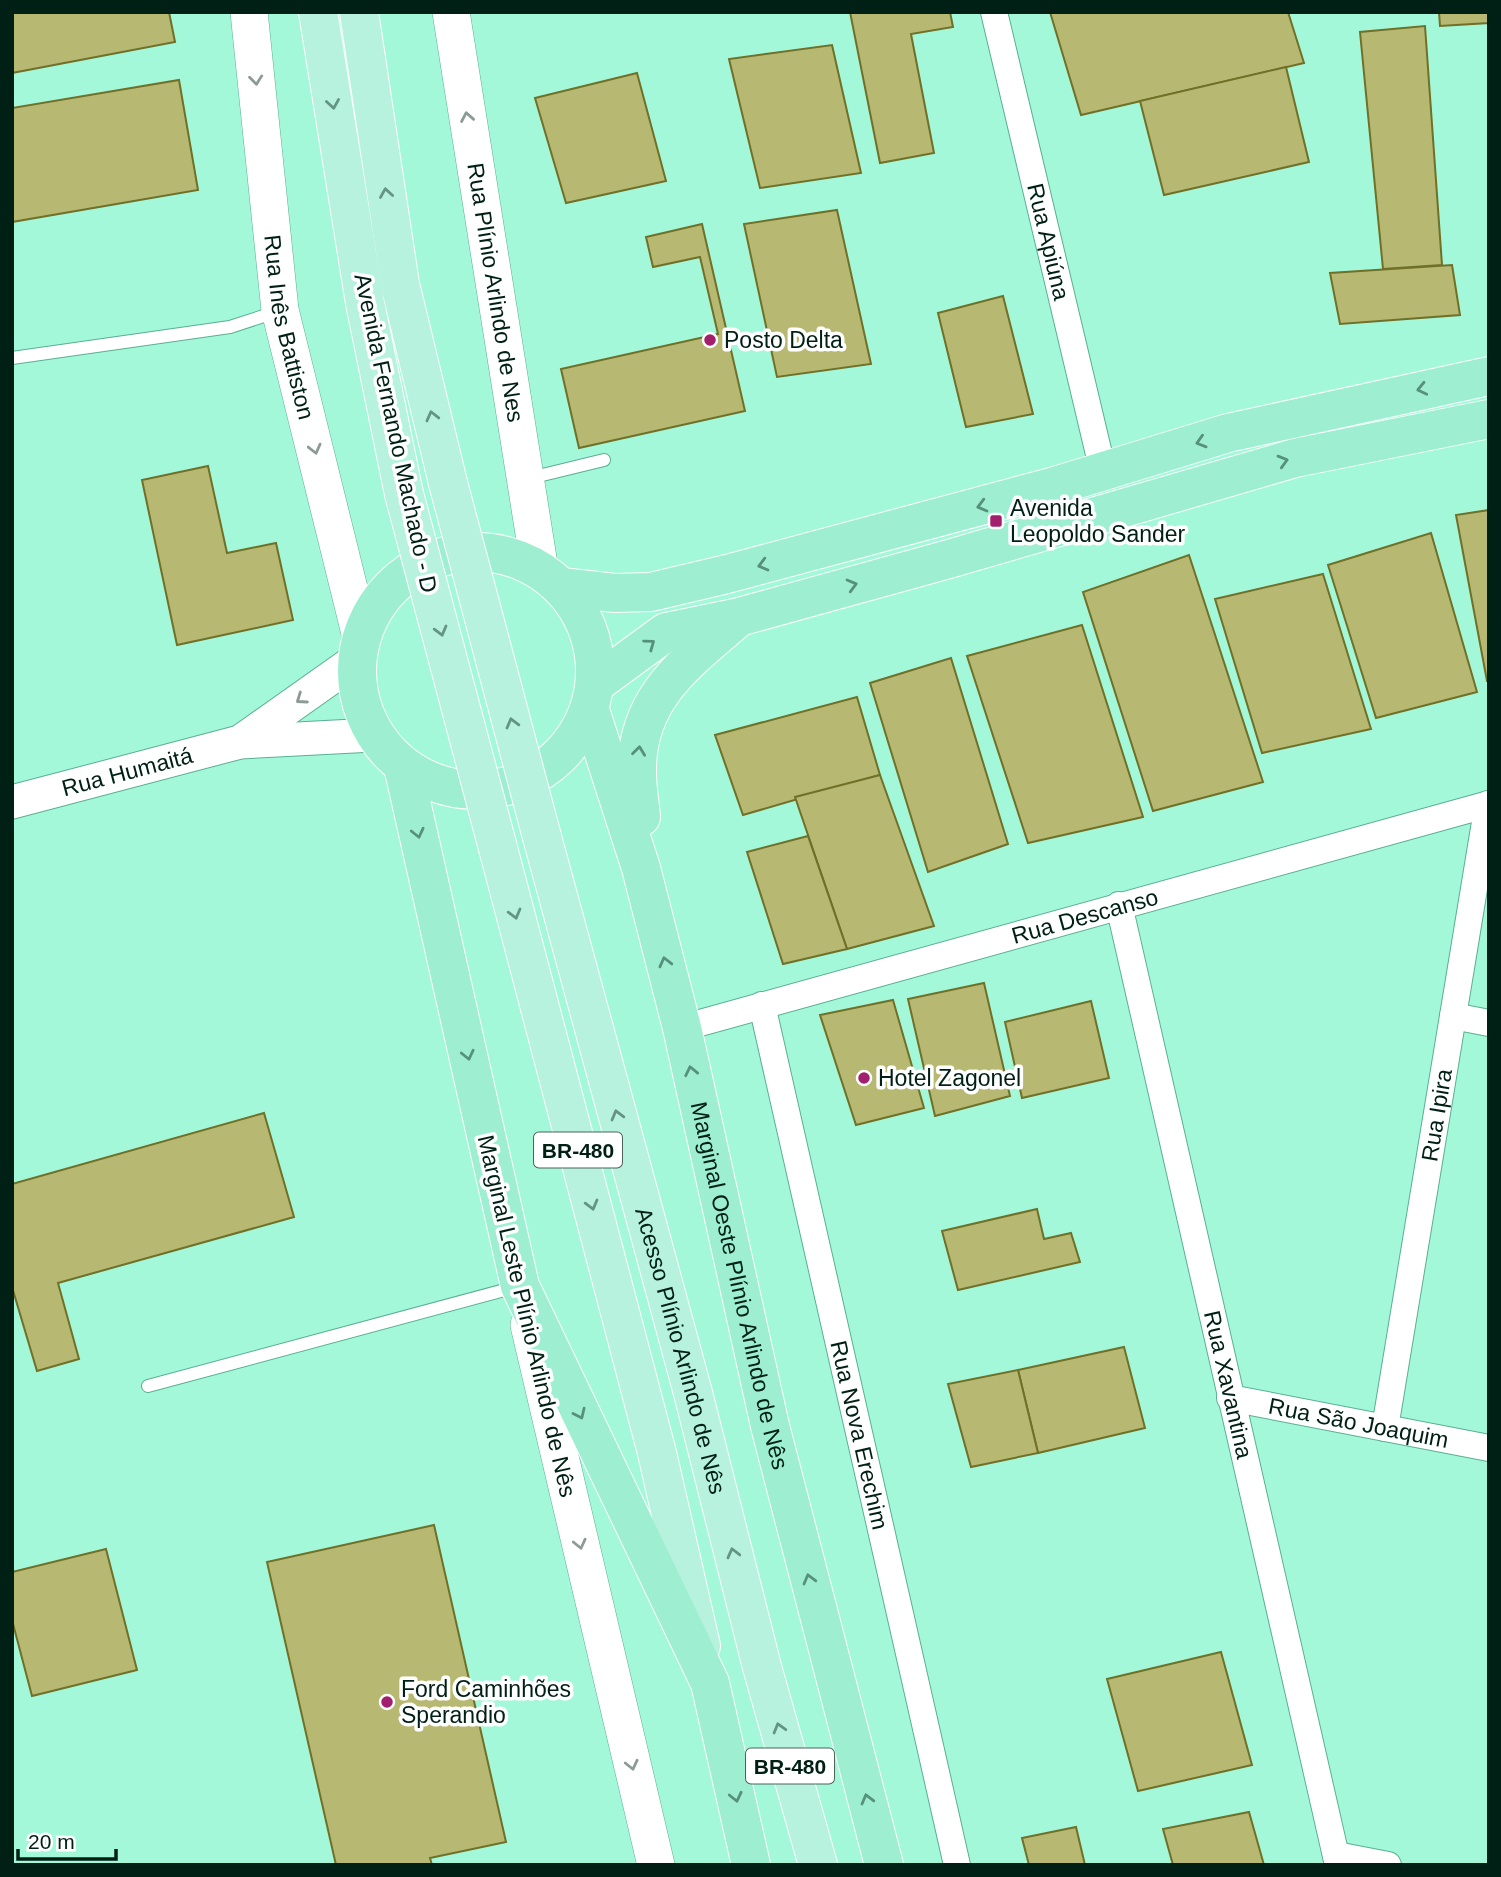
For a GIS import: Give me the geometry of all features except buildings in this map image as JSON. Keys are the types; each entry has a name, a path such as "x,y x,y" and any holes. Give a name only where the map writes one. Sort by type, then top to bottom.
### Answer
{"highway":[{"path":"551,579 615,593 651,592 816,551 1103,471 1228,433 1489,376"},
{"path":"592,697 666,632 739,617 949,559 1295,458 1489,419"},
{"path":"465,552 491,552 517,559 551,579 577,608 589,632 595,657 592,697 579,733 562,754 542,771 519,783 471,791 424,779 403,766 373,735 362,707 359,649 382,596 398,580 439,557 465,552"},
{"path":"641,868 637,773 641,736 653,702 677,671 739,617"},
{"name":"Marginal Oeste Plínio Arlindo de Nês","path":"592,697 641,868 682,1028 770,1426 884,1865"},
{"name":"Marginal Leste Plínio Arlindo de Nês","path":"403,766 520,1286"},
{"path":"520,1286 710,1683"},
{"name":"Acesso Plínio Arlindo de Nês","path":"710,1683 751,1865"}],"main road":[{"name":"Rua Inês Battiston","path":"249,12 280,310 359,649"},
{"name":"Avenida Fernando Machado - D","path":"318,12 365,303 404,494 498,848"},
{"name":"Avenida Fernando Machado - D","path":"359,12 400,284 448,482 542,837"},
{"name":"Rua Plínio Arlindo de Nes","path":"451,12 500,309 524,480 551,579"},
{"name":"Acesso Plínio Arlindo de Nês","path":"542,837 690,1380 762,1667 818,1865"},
{"name":"Acesso Plínio Arlindo de Nês","path":"498,848 657,1453 710,1683"},
{"name":"Marginal Leste Plínio Arlindo de Nês","path":"520,1286 656,1865"}],"street":[{"name":"Rua Apiúna","path":"993,12 1103,471"},
{"name":"Rua Humaitá","path":"240,742 359,649"},
{"name":"Rua Humaitá","path":"12,802 240,742 373,735"},
{"name":"Rua Descanso","path":"682,1028 1488,804"},
{"name":"Rua Ipira","path":"1385,1428 1488,804"},
{"name":"Rua Xavantina","path":"1119,905 1337,1860"},
{"name":"Rua Nova Erechim","path":"762,1005 957,1865"},
{"path":"1453,1016 1489,1023"},
{"name":"Rua São Joaquim","path":"1230,1398 1489,1448"},
{"path":"1337,1860 1388,1865"}],"lane":[{"path":"12,358 230,327 280,310"},
{"path":"524,480 604,460"},
{"path":"148,1386 520,1286"}],"place":[{"name":"Posto Delta","path":"710,340"},
{"name":"Avenida Leopoldo Sander","path":"996,521"},
{"name":"Hotel Zagonel","path":"864,1078"},
{"name":"Ford Caminhões Sperandio","path":"387,1702"}]}
